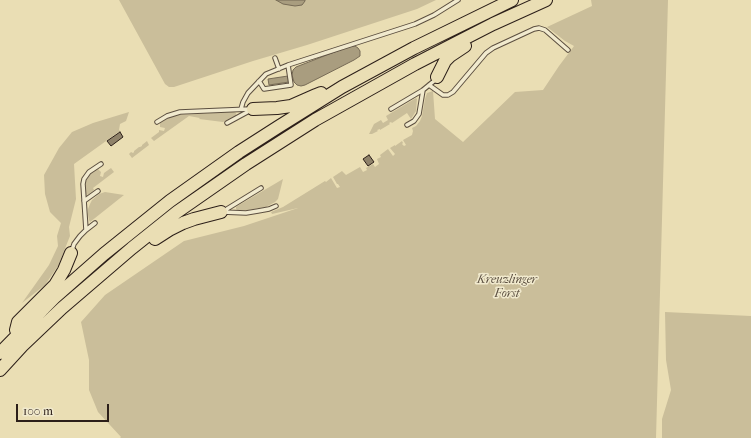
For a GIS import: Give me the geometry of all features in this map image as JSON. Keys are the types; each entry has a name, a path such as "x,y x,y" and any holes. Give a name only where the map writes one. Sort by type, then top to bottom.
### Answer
{"highway":[{"path":"0,353 14,337 54,298 98,259 170,201 239,152 342,87 414,48 512,0"},
{"path":"0,370 22,346 62,308 132,248 177,212 246,164 315,120 415,64 493,24 546,0"},
{"path":"433,81 445,61 450,56 461,47 488,34 493,24"},
{"path":"253,109 291,106 316,95 342,87"},
{"path":"132,248 152,241 183,223 221,212"},
{"path":"14,337 18,322 54,285 64,270 71,253"}],"lane":[{"path":"241,109 248,93 266,74 288,65 415,24 434,15 458,0"},
{"path":"391,109 423,90 433,81 443,95 448,95 453,92 486,53 493,48 534,29 539,28 545,30 568,50"},
{"path":"275,58 279,69"},
{"path":"259,81 264,89 291,84 288,65"},
{"path":"407,125 414,121 419,114 423,90"},
{"path":"157,122 167,116 180,112 253,109"},
{"path":"227,123 253,109"},
{"path":"86,230 83,190 84,179 92,170 101,164"},
{"path":"221,212 261,188"},
{"path":"84,201 98,191"},
{"path":"221,212 258,212 276,206"},
{"path":"71,253 77,240 95,223"}],"green space":[{"path":"119,0 436,0 417,9 307,45 174,87 169,87 165,84"},
{"name":"Kreuzlinger Forst","path":"591,0 668,0 656,438 120,438 121,437 98,412 89,390 89,360 81,322 105,295 184,241 244,226 298,208 272,214 271,212 283,207 331,178 337,188 340,187 333,177 342,171 346,175 360,167 363,172 367,170 366,168 373,164 375,167 379,164 377,159 381,157 380,155 388,149 393,156 395,154 390,148 402,141 404,146 406,145 403,140 412,135 412,128 420,121 427,93 433,91 435,119 463,142 515,92 543,90 574,46 547,27 592,6"},
{"path":"416,98 416,111 411,119 407,113 380,130 369,134 374,124 381,120 383,123 388,120 386,116"},
{"path":"129,112 126,121 120,124 120,131 74,164 76,199 69,227 70,236 58,266 45,285 22,303 49,265 58,246 57,236 61,223 50,212 45,194 44,175 59,148 72,132 93,123"},
{"path":"234,112 236,115 223,122 199,119 200,118 189,116 154,141 151,138 159,132 159,130 164,131 165,128 160,127 160,123 173,116"},
{"path":"147,141 149,145 132,158 129,154 131,152 133,153"},
{"path":"111,168 114,172 93,188 94,190 86,195 85,185 90,174 98,169 101,172 100,176 103,177 104,173"},
{"path":"283,179 278,199 275,202 266,207 248,210 236,209 239,205"},
{"path":"105,192 124,195 90,222 88,209 92,200 99,194"},
{"path":"665,312 751,316 751,438 662,438 662,419 671,390 666,360"}],"shaded area":[{"path":"276,0 305,1 302,5 295,6 283,4"},
{"path":"350,46 355,46 358,48 360,51 360,56 305,85 297,85 294,82 292,75 293,70 296,67"},
{"path":"288,76 289,82 269,85 268,79"}],"building":[{"path":"120,132 123,137 111,146 107,141"},
{"path":"369,155 374,162 368,166 363,159"}]}
